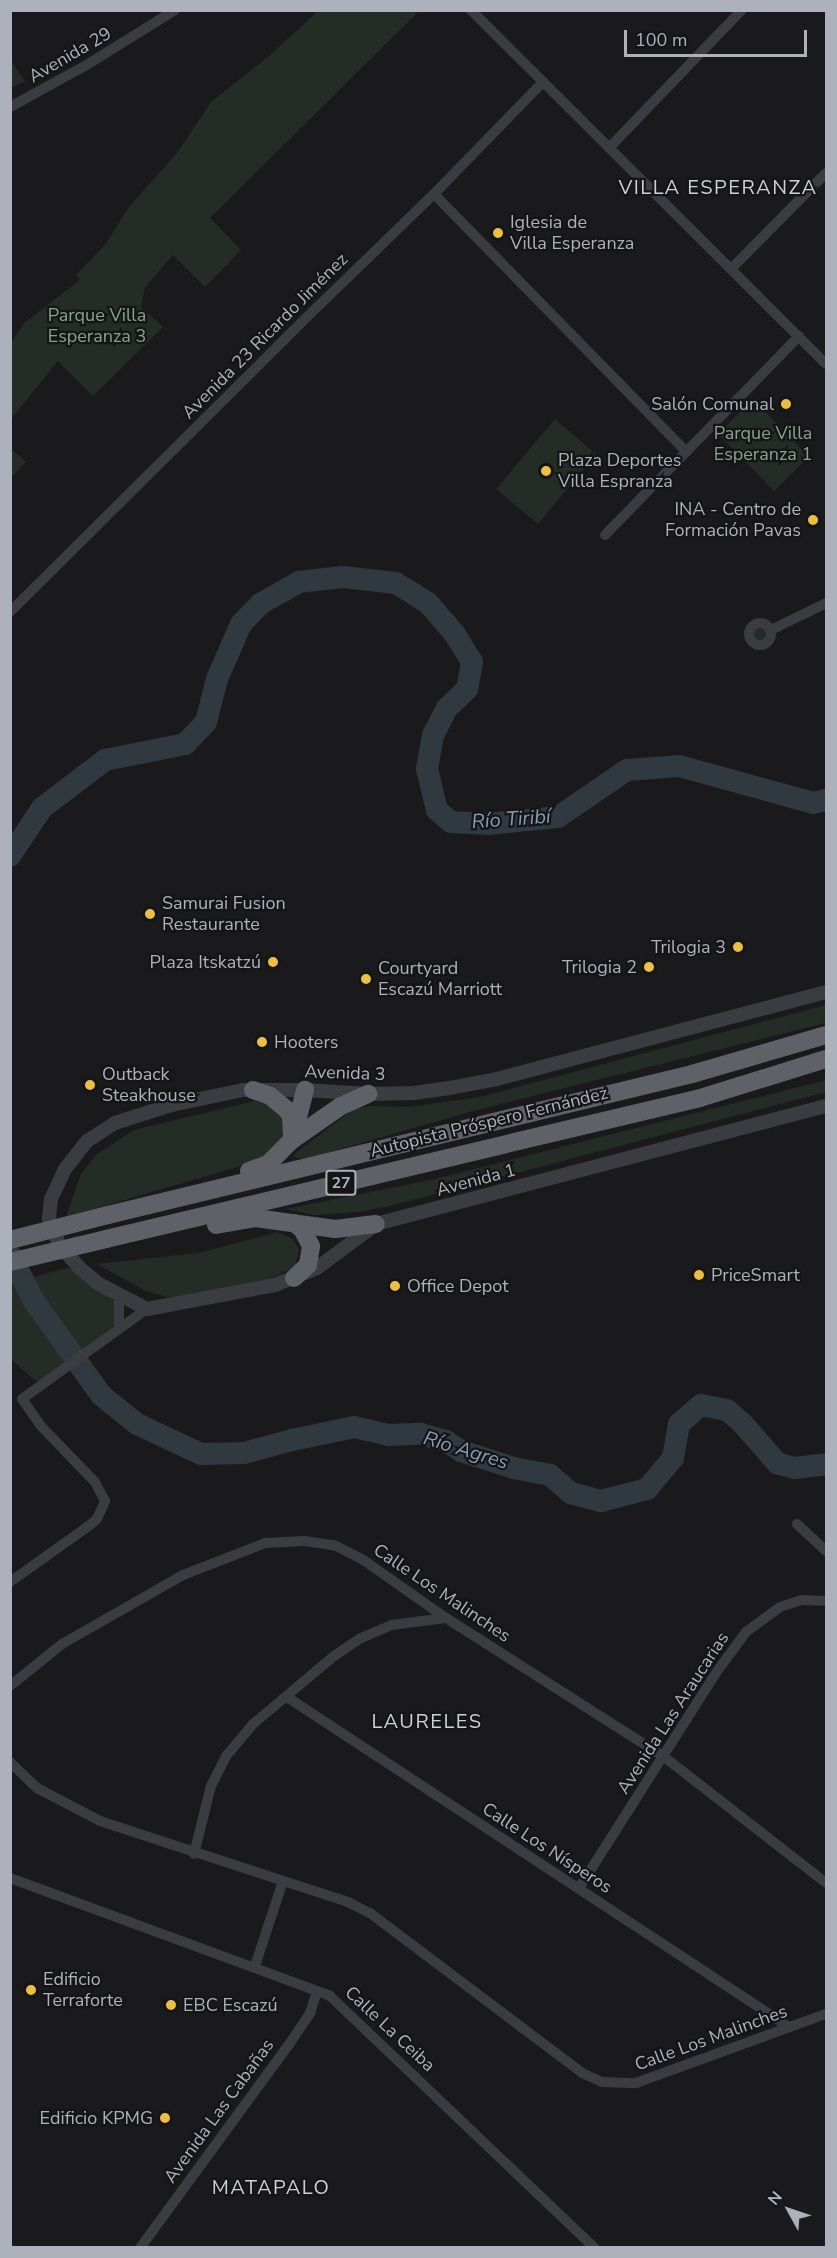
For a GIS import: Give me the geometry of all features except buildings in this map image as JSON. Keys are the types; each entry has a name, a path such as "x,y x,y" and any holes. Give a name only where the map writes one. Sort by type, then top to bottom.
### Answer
{"highway":[{"name":"Autopista Próspero Fernández","path":"10,1240 692,1074 826,1035"},
{"name":"Autopista Próspero Fernández","path":"10,1262 700,1098 826,1059"},
{"path":"253,1090 270,1096 286,1109 293,1125 292,1140"},
{"path":"292,1140 305,1090"},
{"path":"134,1209 268,1164 280,1156 292,1140 341,1106 368,1094"},
{"path":"114,1237 191,1230 255,1218 335,1229 376,1224"},
{"path":"294,1223 308,1237 311,1246 308,1265 294,1278"}],"street":[{"name":"Avenida 29","path":"10,107 85,66 175,10"},
{"path":"471,10 826,363"},
{"path":"609,148 742,10"},
{"name":"Avenida 23 Ricardo Jiménez","path":"10,612 434,194 543,82"},
{"path":"731,269 826,173"},
{"path":"434,194 687,452"},
{"path":"605,535 799,336"},
{"path":"771,630 826,603"},
{"name":"Avenida 3","path":"147,1309 118,1295 81,1269 60,1246 49,1219 51,1199 65,1169 87,1141 115,1124 171,1105 253,1090 305,1090 368,1094 416,1093 497,1079 826,992"},
{"name":"Avenida 1","path":"147,1309 258,1289 294,1278 316,1268 376,1224 826,1106"},
{"path":"118,1295 119,1327"},
{"path":"10,1582 90,1525 97,1519 105,1501 95,1482 41,1426 22,1399 147,1309"},
{"path":"797,1524 826,1551"},
{"name":"Calle Los Malinches","path":"10,1686 62,1644 183,1575 265,1543 304,1540 334,1545 362,1559 446,1618 663,1756 826,1883"},
{"name":"Avenida Las Araucarias","path":"579,1888 725,1660 750,1627 770,1612 790,1603 811,1599 826,1601"},
{"path":"194,1854 211,1786 227,1755 253,1724 334,1656 379,1628 446,1618"},
{"name":"Calle Los Nísperos","path":"287,1697 789,2027"},
{"name":"Calle Los Malinches","path":"10,1762 37,1788 100,1821 194,1854 283,1881 370,1913 582,2073 602,2082 636,2083 826,2014"},
{"name":"Calle La Ceiba","path":"10,1878 115,1918 255,1966 330,1996 348,2010 595,2247"},
{"path":"255,1966 283,1881"},
{"name":"Avenida Las Cabañas","path":"140,2247 288,2046 310,2013 317,1990"}],"green space":[{"name":"Parque Villa Esperanza 3","path":"318,11 419,11 210,218 241,250 205,287 173,255 145,287 141,307 163,327 93,396 58,361 11,419 11,344 24,323 80,280 76,275 104,246 129,207 177,153 211,102 269,56"},
{"path":"11,61 25,81 10,88"},
{"name":"Parque Villa Esperanza 1","path":"753,399 809,457 774,491 718,434"},
{"name":"Plaza Deportes Villa Espranza","path":"555,419 596,454 538,524 496,489"},
{"path":"10,448 26,462 11,478 10,478"},
{"path":"761,627 766,629 768,634 766,639 761,641 756,639 754,634 756,629"},
{"path":"826,1005 826,1023 473,1111 309,1158 297,1158 293,1155 355,1108 409,1107 480,1097"},
{"path":"826,1080 826,1092 390,1206 358,1212 315,1215 285,1209 435,1179"},
{"path":"258,1100 276,1106 287,1128 277,1151 248,1164 66,1217 81,1174 97,1154 134,1130"},
{"path":"278,1232 293,1239 299,1249 295,1267 252,1287 198,1298 167,1297 144,1290 97,1264 198,1253"},
{"path":"67,1268 77,1269 120,1304 115,1325 40,1382 33,1379 11,1359 11,1283"}],"waterway":[{"name":"Río Tiribí","path":"10,856 42,808 105,760 185,744 206,722 217,679 241,624 260,604 299,582 343,577 396,583 428,603 454,633 472,662 467,689 447,708 433,735 427,769 437,810 451,822 488,824 558,817 627,770 679,766 813,803 826,800"},
{"name":"Río Agres","path":"10,1255 34,1301 101,1395 137,1424 201,1454 244,1453 354,1427 388,1435 421,1434 446,1441 461,1451 514,1468 550,1475 571,1493 601,1501 647,1489 673,1458 679,1424 701,1405 727,1410 743,1424 777,1463 795,1468 826,1464"}],"place":[{"name":"Iglesia de Villa Esperanza","path":"498,233"},
{"name":"Salón Comunal","path":"786,404"},
{"name":"Plaza Deportes Villa Espranza","path":"546,471"},
{"name":"INA - Centro de Formación Pavas","path":"813,520"},
{"name":"Samurai Fusion Restaurante","path":"150,914"},
{"name":"Trilogia 3","path":"738,947"},
{"name":"Plaza Itskatzú","path":"273,962"},
{"name":"Trilogia 2","path":"649,967"},
{"name":"Courtyard Escazú Marriott","path":"366,979"},
{"name":"Hooters","path":"262,1042"},
{"name":"Outback Steakhouse","path":"90,1085"},
{"name":"PriceSmart","path":"699,1275"},
{"name":"Office Depot","path":"395,1286"},
{"name":"Edificio Terraforte","path":"31,1990"},
{"name":"EBC Escazú","path":"171,2005"},
{"name":"Edificio KPMG","path":"165,2118"}],"district":[{"name":"VILLA ESPERANZA","path":"718,187"},
{"name":"LAURELES","path":"427,1721"},
{"name":"MATAPALO","path":"271,2187"}]}
